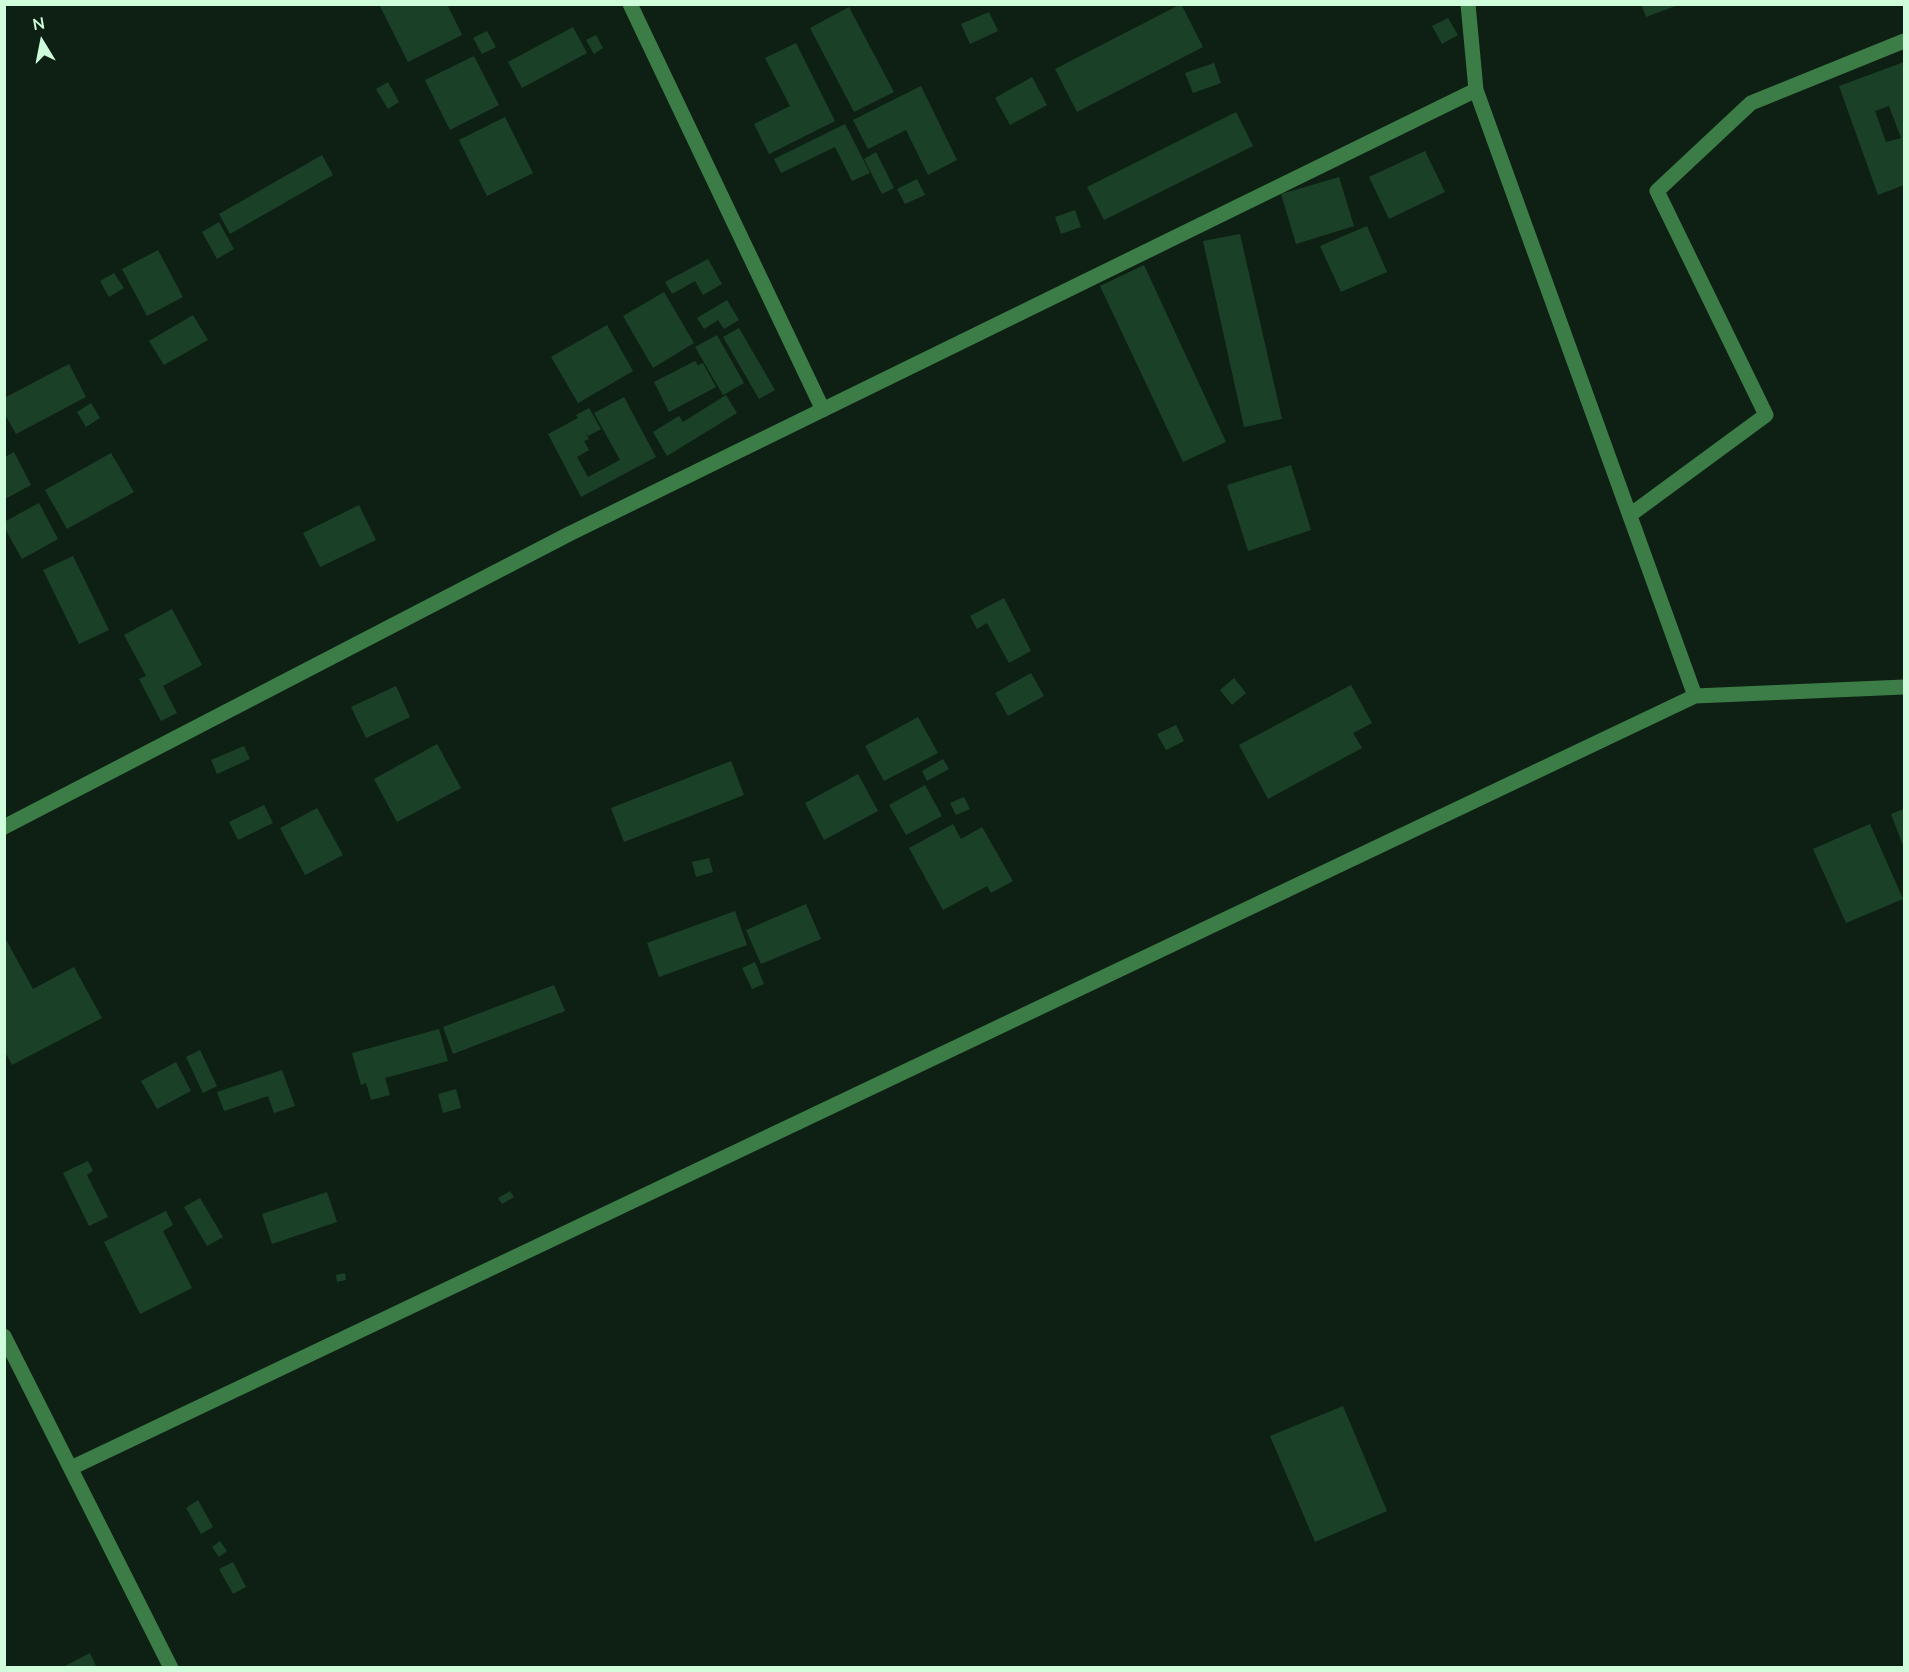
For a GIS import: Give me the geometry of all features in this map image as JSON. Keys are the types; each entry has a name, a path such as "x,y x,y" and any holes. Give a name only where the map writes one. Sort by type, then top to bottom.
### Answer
{"street":[{"path":"630,4 823,410"},
{"path":"1468,4 1476,90 1695,696"},
{"path":"1630,515 1766,415 1657,191 1751,104 1905,41"},
{"path":"4,827 569,534 1476,90"},
{"path":"71,1468 1695,696 1905,687"},
{"path":"4,1336 171,1668"}],"building":[{"path":"379,4 447,4 462,35 408,62"},
{"path":"1181,4 1203,47 1077,112 1055,69"},
{"path":"1641,4 1678,4 1678,5 1646,17"},
{"path":"849,7 894,92 854,112 810,28"},
{"path":"989,12 998,31 970,44 961,24"},
{"path":"1448,18 1458,35 1442,44 1432,26"},
{"path":"573,27 587,53 522,88 508,62"},
{"path":"487,31 496,47 482,54 473,38"},
{"path":"596,35 603,48 594,54 586,40"},
{"path":"796,43 835,121 769,154 754,124 790,106 765,58"},
{"path":"474,56 499,105 450,130 425,80"},
{"path":"1904,62 1904,185 1878,195 1839,86","holes":["1889,106 1901,138 1886,142 1875,111"]},
{"path":"1214,63 1221,83 1193,93 1185,73"},
{"path":"1032,77 1047,105 1010,125 995,98"},
{"path":"388,82 399,102 388,109 376,89"},
{"path":"921,86 957,160 928,175 906,130 868,149 853,120"},
{"path":"1236,112 1253,146 1104,220 1087,187"},
{"path":"505,117 533,173 487,196 459,140"},
{"path":"845,124 870,173 852,181 835,147 781,173 774,159"},
{"path":"1425,151 1445,192 1389,219 1369,177"},
{"path":"876,152 894,188 882,194 864,159"},
{"path":"322,155 333,175 230,234 219,214"},
{"path":"1339,177 1354,226 1296,244 1281,194"},
{"path":"917,179 925,195 905,204 897,189"},
{"path":"1075,210 1081,227 1061,234 1055,217"},
{"path":"219,222 234,249 217,259 202,232"},
{"path":"1367,226 1387,272 1341,292 1320,246"},
{"path":"1240,234 1282,419 1244,427 1203,241"},
{"path":"158,250 183,297 147,316 122,269"},
{"path":"708,259 722,284 703,295 695,281 672,294 665,282"},
{"path":"1144,265 1226,442 1183,462 1100,286"},
{"path":"114,273 124,288 109,297 100,281"},
{"path":"664,292 694,343 653,368 623,316"},
{"path":"727,300 739,320 724,329 718,320 704,329 697,318"},
{"path":"193,315 208,340 164,365 149,341"},
{"path":"607,325 633,371 578,403 551,357"},
{"path":"739,328 775,390 759,399 723,337"},
{"path":"717,335 744,383 723,395 695,347"},
{"path":"695,361 698,365 703,363 716,387 669,412 654,382"},
{"path":"69,364 86,397 16,434 4,413 4,398"},
{"path":"726,395 737,413 667,456 653,432 679,416 683,422"},
{"path":"624,397 656,457 581,497 548,434 578,418 576,415 589,408 601,429 588,436 584,430 589,439 584,441 589,450 577,457 588,477 620,460 594,413"},
{"path":"91,403 100,418 86,427 77,412"},
{"path":"14,452 31,485 5,499 5,457"},
{"path":"111,453 134,492 67,529 45,490"},
{"path":"1291,465 1311,530 1248,551 1227,485"},
{"path":"39,503 58,539 22,559 4,527 4,522"},
{"path":"359,505 376,540 320,567 303,533"},
{"path":"73,556 109,630 79,644 43,570"},
{"path":"1004,598 1031,651 1009,663 987,623 977,629 970,616"},
{"path":"172,609 202,665 163,686 177,713 161,721 139,679 146,676 124,635"},
{"path":"1031,673 1044,696 1008,716 995,693"},
{"path":"1234,678 1246,693 1232,705 1220,690"},
{"path":"1351,685 1372,723 1353,733 1362,748 1268,799 1239,745"},
{"path":"396,686 410,717 366,738 351,707"},
{"path":"918,717 938,753 884,781 865,746"},
{"path":"1176,725 1184,741 1166,750 1157,734"},
{"path":"437,744 461,788 397,822 374,779"},
{"path":"244,746 250,759 217,774 211,760"},
{"path":"943,759 949,769 927,781 922,771"},
{"path":"731,761 744,795 624,842 611,808"},
{"path":"858,774 878,811 824,840 805,803"},
{"path":"925,785 942,816 906,835 889,805"},
{"path":"964,797 970,809 956,815 950,803"},
{"path":"264,805 273,823 238,840 229,822"},
{"path":"317,808 343,855 305,875 280,828"},
{"path":"1904,809 1904,848 1891,814"},
{"path":"953,824 961,839 982,827 1013,881 991,893 987,886 943,910 909,848"},
{"path":"1870,824 1903,899 1846,923 1813,849"},
{"path":"709,858 713,872 696,877 692,862"},
{"path":"806,904 821,939 761,964 746,930"},
{"path":"735,911 747,945 659,977 647,943"},
{"path":"4,936 33,989 74,967 102,1018 12,1065 4,1050"},
{"path":"755,962 764,984 752,989 742,968"},
{"path":"554,985 565,1011 453,1054 443,1027"},
{"path":"439,1029 448,1061 385,1078 390,1095 371,1100 366,1083 361,1085 352,1053"},
{"path":"200,1050 217,1086 203,1093 186,1057"},
{"path":"176,1062 191,1091 157,1109 141,1081"},
{"path":"282,1070 295,1106 274,1113 268,1096 224,1111 217,1092"},
{"path":"456,1089 461,1108 443,1113 438,1094"},
{"path":"88,1161 93,1171 87,1175 108,1217 89,1226 63,1173"},
{"path":"510,1191 514,1197 502,1204 498,1198"},
{"path":"327,1192 337,1222 272,1244 262,1214"},
{"path":"200,1198 223,1237 207,1246 184,1207"},
{"path":"166,1211 173,1225 163,1231 192,1288 140,1314 104,1242"},
{"path":"345,1273 346,1280 337,1282 336,1275"},
{"path":"1343,1406 1387,1511 1315,1542 1270,1436"},
{"path":"198,1500 213,1527 201,1534 186,1508"},
{"path":"220,1541 227,1551 219,1557 212,1547"},
{"path":"233,1562 246,1587 233,1594 219,1569"},
{"path":"90,1653 97,1668 61,1668"}]}
